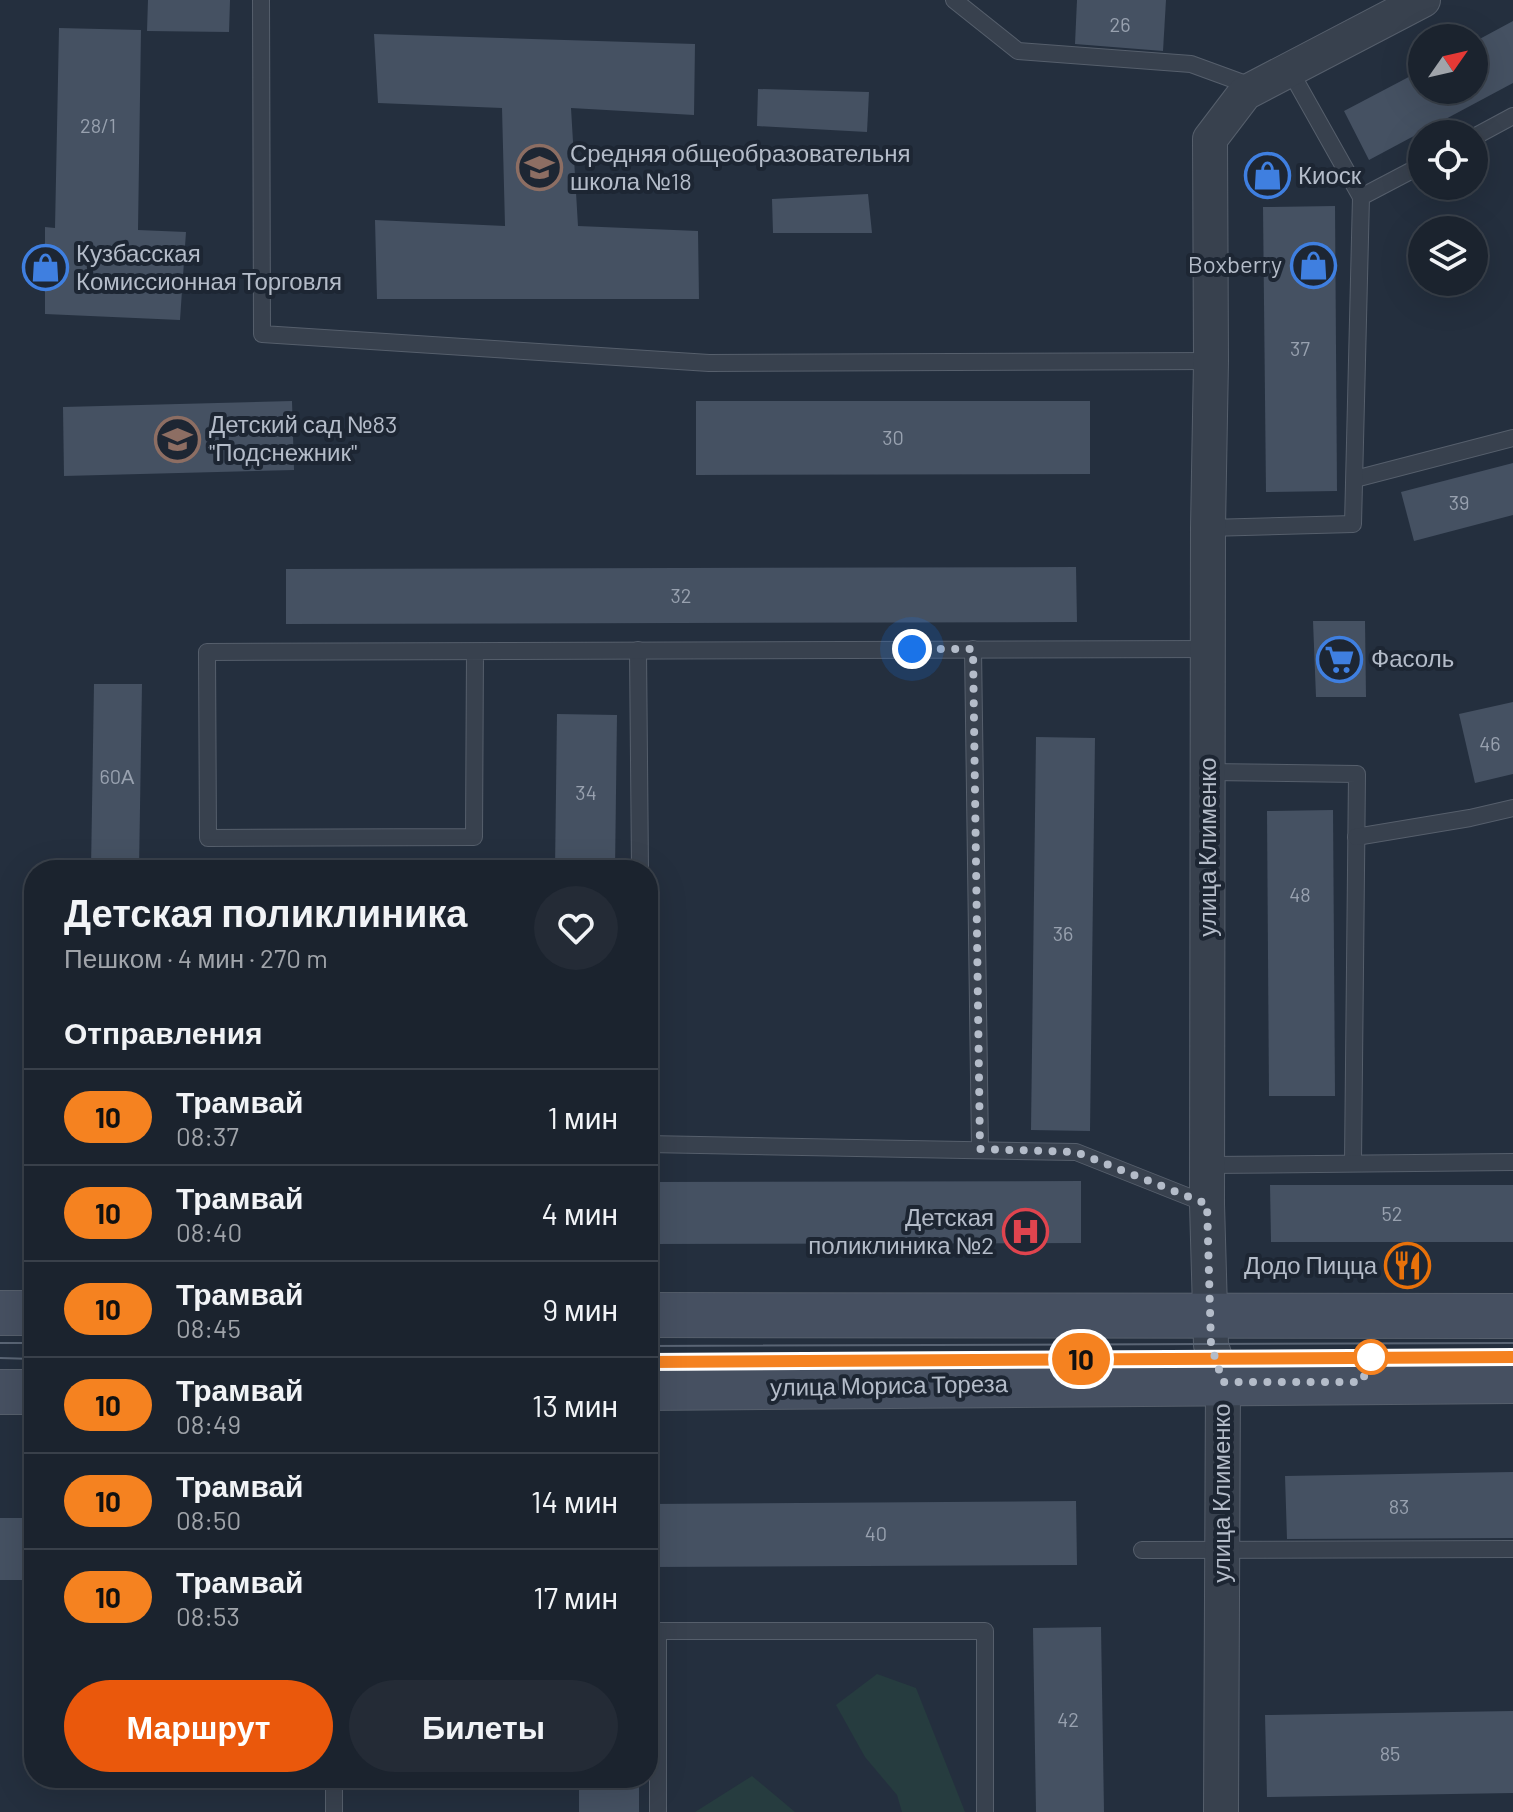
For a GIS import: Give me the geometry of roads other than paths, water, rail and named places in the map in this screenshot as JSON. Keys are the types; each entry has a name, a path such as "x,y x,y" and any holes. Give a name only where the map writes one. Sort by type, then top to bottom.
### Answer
{"street":[{"name":"улица Клименко","path":"1221,1812 1223,1382 1211,1345 1207,1204 1210,139 1245,93 1254,87 1423,0"},
{"path":"0,1313 24,1313"},
{"path":"658,1315 1513,1316"},
{"name":"улица Мориса Тореза","path":"658,1388 1513,1381"},
{"path":"0,1392 24,1392"}],"lane":[{"path":"261,0 262,334 709,363 1211,361"},
{"path":"954,0 1018,51 1191,64 1254,87"},
{"path":"1208,528 1353,524 1361,197 1289,69"},
{"path":"1488,129 1513,116"},
{"path":"1361,197 1408,172"},
{"path":"1355,479 1513,438"},
{"path":"973,649 980,1149"},
{"path":"475,652 474,837 208,838 207,652 1208,649"},
{"path":"638,650 640,860"},
{"path":"1208,772 1357,774 1353,1162"},
{"path":"1356,837 1513,808"},
{"path":"658,1144 1076,1152 1207,1204"},
{"path":"1209,1165 1513,1162"},
{"path":"1142,1550 1513,1549"},
{"path":"658,1631 985,1631 985,1812"},
{"path":"334,1788 334,1812"},
{"path":"657,1788 658,1812"}],"tram line":[{"path":"0,1343 24,1343"},
{"path":"658,1346 1513,1343"},
{"path":"658,1362 1513,1357"},
{"name":"10","path":"658,1362 1513,1357"},
{"path":"0,1358 24,1359"}],"place":[{"name":"Средняя общеобразовательня школа №18","path":"539,168"},
{"name":"Киоск","path":"1267,176"},
{"name":"Boxberry","path":"1313,265"},
{"name":"Кузбасская Комиссионная Торговля","path":"45,268"},
{"name":"Детский сад №83 \"Подснежник\"","path":"178,439"},
{"name":"Фасоль","path":"1340,659"},
{"name":"Детская поликлиника №2","path":"1025,1232"},
{"name":"Додо Пицца","path":"1408,1266"}]}
